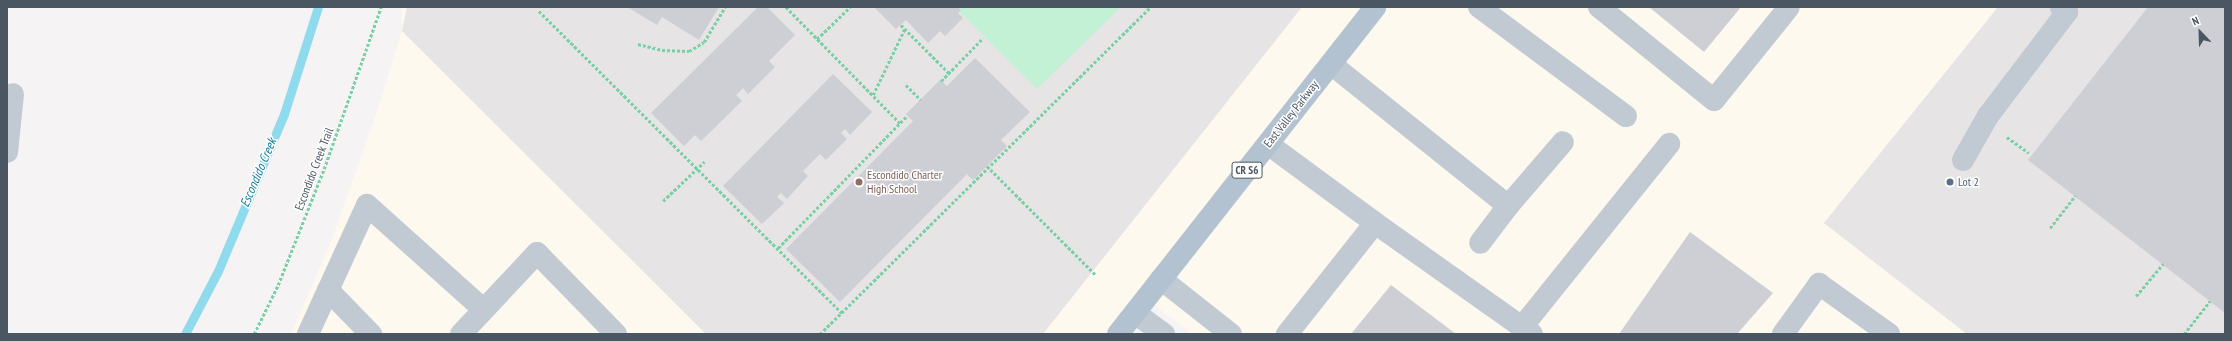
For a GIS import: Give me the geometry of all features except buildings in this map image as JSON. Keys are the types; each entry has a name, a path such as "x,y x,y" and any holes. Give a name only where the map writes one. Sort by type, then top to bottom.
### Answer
{"main road":[{"name":"East Valley Parkway","path":"1118,334 1375,7"}],"street":[{"path":"1479,7 1626,116"},
{"path":"1598,7 1714,100 1789,7"},
{"path":"1963,160 1988,116 2067,12 2061,7"},
{"path":"1331,64 1508,206"},
{"path":"7,152 13,94"},
{"path":"1480,243 1508,206 1563,142"},
{"path":"1268,144 1375,223 1527,330 1669,144"},
{"path":"308,334 366,205 483,309"},
{"path":"1287,334 1375,223"},
{"path":"461,334 537,253 616,334"},
{"path":"1161,279 1231,334"},
{"path":"1783,334 1819,284 1889,334"},
{"path":"328,290 371,334"},
{"path":"1134,313 1164,334"}],"path":[{"name":"Escondido Creek Trail","path":"254,334 278,285 324,169 381,7"},
{"path":"638,44 684,52 694,48 704,42 725,7"},
{"path":"786,7 900,122"},
{"path":"817,39 850,7"},
{"path":"820,334 1150,7"},
{"path":"539,11 842,312"},
{"path":"901,25 949,73"},
{"path":"873,95 905,28"},
{"path":"941,81 983,38"},
{"path":"906,85 921,100"},
{"path":"778,248 907,116"},
{"path":"663,202 704,162"},
{"path":"988,167 1096,275"},
{"path":"2050,228 2076,196"},
{"path":"2136,296 2163,264"},
{"path":"2184,334 2210,301"}],"shaded area":[{"path":"401,7 1998,7 1824,223 1967,334 1192,334 1146,298 1125,325 1136,334 291,334 332,239 377,111 402,31"},
{"name":"Escondido Charter High School","path":"407,7 1302,7 1043,334 706,334 402,31"},
{"path":"1998,7 2225,7 2225,334 1967,334 1824,223"}],"green space":[{"path":"955,7 1121,7 1037,89"}],"waterway":[{"name":"Escondido Creek","path":"185,334 218,271 284,114 318,7"}],"place":[{"name":"Escondido Charter High School","path":"859,182"},
{"name":"Lot 2","path":"1950,182"}]}
